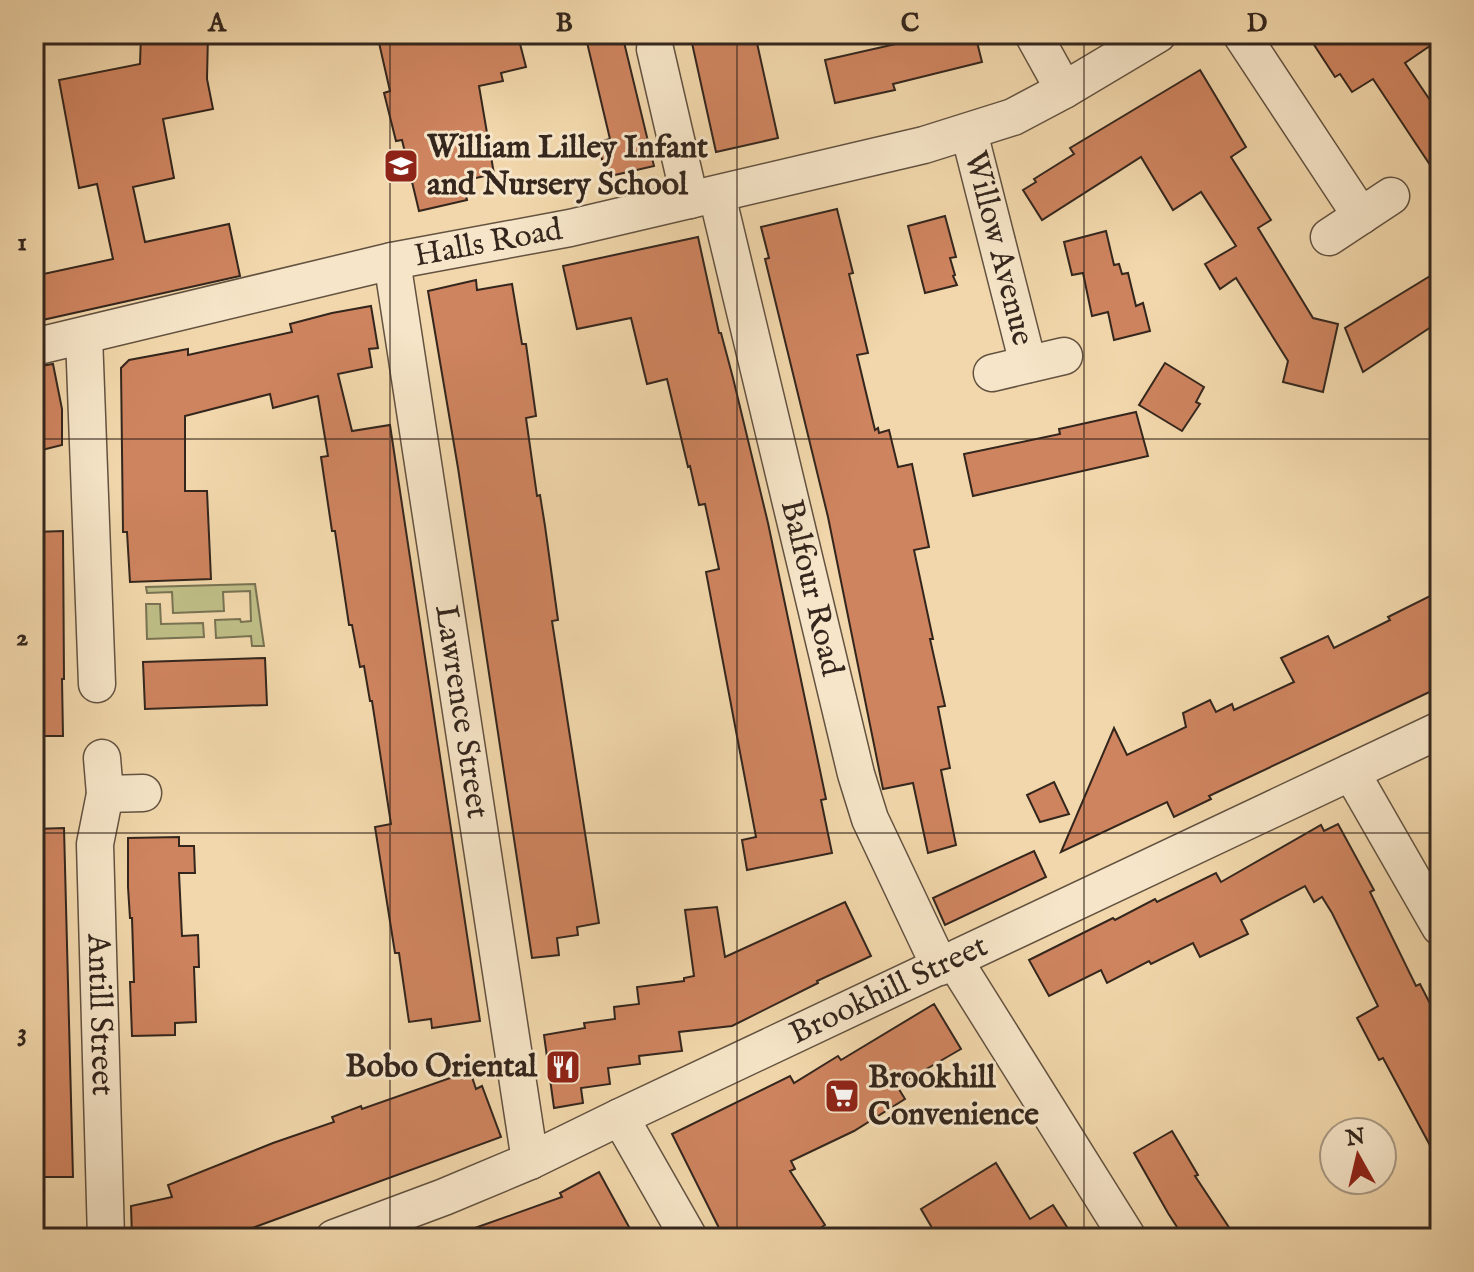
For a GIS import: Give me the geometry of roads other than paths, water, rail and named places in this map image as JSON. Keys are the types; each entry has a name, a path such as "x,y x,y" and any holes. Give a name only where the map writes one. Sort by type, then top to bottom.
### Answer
{"street":[{"path":"1033,34 1064,90"},
{"name":"Halls Road","path":"34,347 392,261 570,228 924,145 1013,117 1158,34"},
{"path":"1241,34 1361,216"},
{"name":"Balfour Road","path":"655,49 704,197 870,819 947,964 1128,1238"},
{"name":"Willow Avenue","path":"969,132 1028,364"},
{"path":"1329,237 1391,196"},
{"name":"Lawrence Street","path":"392,261 530,1161"},
{"path":"84,336 97,684"},
{"name":"Willow Avenue","path":"992,373 1064,356"},
{"name":"Brookhill Street","path":"334,1238 530,1161 1440,730"},
{"name":"Antill Street","path":"102,758 105,794 95,844 106,1238"},
{"path":"1351,772 1440,927"},
{"path":"105,794 143,793"},
{"path":"620,1117 689,1238"}],"place":[{"name":"William Lilley Infant and Nursery School","path":"401,166"},
{"name":"Bobo Oriental","path":"563,1067"},
{"name":"Brookhill Convenience","path":"842,1096"}]}
